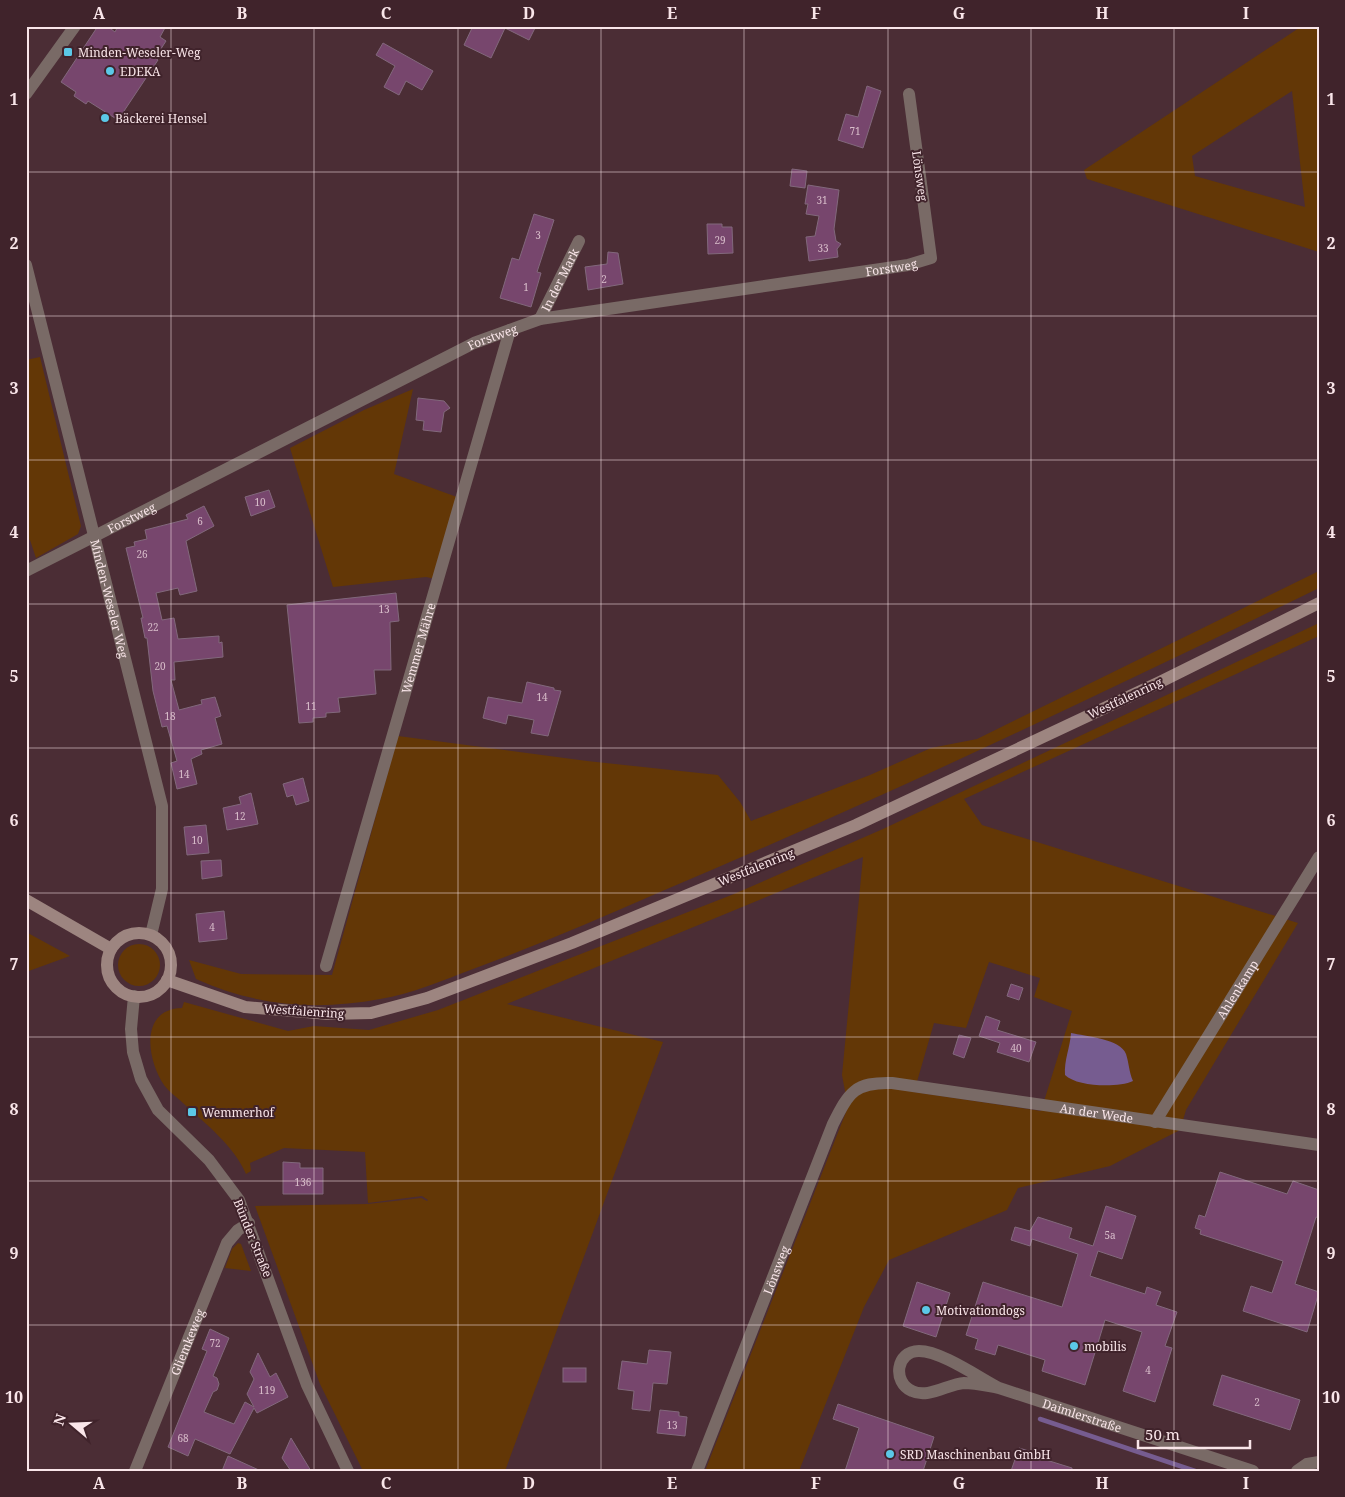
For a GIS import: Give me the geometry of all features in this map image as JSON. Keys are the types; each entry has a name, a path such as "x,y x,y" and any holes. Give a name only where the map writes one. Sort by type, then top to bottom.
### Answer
{"main road":[{"name":"Westfalenring","path":"167,980 245,1007 329,1014 371,1013 427,998 572,943 856,825 1160,682 1319,603"},
{"path":"26,900 112,949"},
{"path":"142,932 151,935 159,939 169,954 170,972 167,980 156,992 142,997 124,993 110,979 107,963 112,949 124,936 142,932"}],"street":[{"path":"26,94 76,26"},
{"path":"26,79 43,72"},
{"name":"Lönsweg","path":"909,94 931,258"},
{"name":"In der Mark","path":"540,319 579,241"},
{"name":"Forstweg","path":"26,572 474,343 540,319 908,265 931,258"},
{"name":"Minden-Weseler Weg","path":"26,265 93,538 162,806 162,889 151,935"},
{"name":"Wemmer Mähre","path":"326,966 510,330"},
{"name":"Ahlenkamp","path":"1155,1122 1319,857"},
{"name":"Bünder Straße","path":"134,996 133,1052 148,1095 158,1110 209,1160 240,1200 307,1384 348,1471"},
{"name":"Lönsweg","path":"697,1471 833,1124 843,1104 857,1088 873,1083"},
{"name":"An der Wede","path":"873,1083 892,1083 1319,1145"},
{"name":"Gliemkeweg","path":"135,1471 227,1243 238,1230 249,1223"},
{"name":"Daimlerstraße","path":"999,1388 963,1383 925,1393 913,1392 903,1385 899,1375 899,1367 903,1358 910,1352 931,1353 999,1388 1253,1471"},
{"path":"1297,1471 1308,1464 1319,1462"}],"shaded area":[{"path":"1302,26 1319,26 1319,252 1087,179 1084,170","holes":["1292,91 1305,207 1195,176 1192,156"]},
{"path":"40,357 81,526 78,534 36,558 30,540 26,538 26,360"},
{"path":"413,389 394,474 465,500 441,580 426,577 333,587 290,448 364,410"},
{"path":"1319,571 1319,588 991,744 826,820 567,932 404,994 356,1003 333,1005 286,1004 241,995 196,979 189,960 241,974 332,975 398,736 587,761 718,775 740,802 751,821 870,775 931,748 977,739"},
{"path":"1319,623 1319,636 964,799 982,825 1298,923 1186,1110 1180,1130 1110,1166 1018,1188 1007,1210 889,1260 864,1307 799,1471 705,1471 848,1107 842,1075 863,857 507,1004 663,1042 505,1471 363,1471 320,1384 255,1206 368,1204 421,1198 428,1200 422,1196 368,1203 365,1152 284,1148 250,1163 251,1171 246,1174 227,1145 210,1127 168,1090 158,1075 151,1050 150,1038 153,1026 159,1017 168,1011 182,1008 184,1002 288,1031 314,1026 369,1030 438,1010 734,894 883,829","holes":["989,962 1040,978 1034,997 1072,1011 1041,1111 914,1092 934,1023 966,1028"]},
{"path":"26,932 70,956 26,972"},
{"path":"143,944 151,947 157,953 160,965 157,977 151,983 135,986 127,983 121,977 118,961 121,953 127,947"},
{"path":"1071,1033 1102,1039 1123,1049 1133,1081 1118,1085 1098,1085 1079,1082 1065,1075 1065,1064"},
{"path":"238,1243 241,1244 251,1271 225,1268 232,1249"}],"building":[{"name":"EDEKA","path":"98,26 107,26 115,32 118,26 166,26 160,37 166,41 155,58 158,60 118,120 88,101 86,104 74,96 76,92 61,82"},
{"path":"473,26 536,26 529,40 505,28 491,58 464,45"},
{"path":"383,43 433,71 422,90 406,81 399,95 384,87 395,66 376,55"},
{"path":"867,86 881,91 863,148 838,140 846,114 858,117"},
{"path":"792,169 807,171 805,188 790,186"},
{"path":"808,185 839,190 834,229 836,241 841,244 837,249 838,257 809,261 806,237 815,236 819,216 806,214 808,204 805,204"},
{"path":"534,214 554,220 537,272 541,273 531,307 500,298 512,258 519,260"},
{"path":"707,224 722,224 722,227 732,227 733,253 708,254"},
{"path":"608,252 618,253 623,284 588,290 585,267 607,264"},
{"path":"418,398 444,401 450,408 444,412 441,432 423,430 424,421 416,420"},
{"path":"269,490 275,507 251,516 245,497"},
{"path":"204,506 214,526 186,541 197,591 180,595 178,588 156,593 162,620 174,618 178,639 219,636 219,643 222,642 223,657 174,662 175,680 171,680 179,710 202,704 201,700 215,697 221,716 215,718 222,744 201,750 202,754 191,759 197,784 177,789 171,763 177,761 167,726 162,727 153,691 147,638 145,638 141,618 143,618 126,548 135,546 134,542 147,539 145,530 188,519 186,515"},
{"path":"396,593 399,621 390,622 391,670 374,670 376,694 338,698 340,712 326,713 326,717 313,718 313,722 299,723 287,605"},
{"path":"527,682 561,691 548,736 531,733 534,720 508,715 506,724 483,718 488,697 522,703"},
{"path":"303,778 309,801 296,805 293,795 287,797 283,784"},
{"path":"251,793 258,824 227,830 223,808 241,804 239,797"},
{"path":"206,825 209,853 187,855 184,827"},
{"path":"221,860 222,876 202,879 201,861"},
{"path":"224,911 227,939 199,942 196,914"},
{"path":"1011,984 1023,988 1019,1000 1007,996"},
{"path":"986,1016 1000,1021 997,1030 1036,1042 1029,1062 997,1052 1000,1043 979,1036"},
{"path":"959,1035 971,1038 964,1058 953,1054"},
{"path":"283,1162 300,1163 300,1168 323,1168 323,1194 283,1194"},
{"path":"1220,1172 1287,1194 1293,1181 1319,1190 1319,1218 1316,1217 1295,1284 1319,1292 1307,1332 1243,1311 1251,1286 1272,1293 1283,1261 1200,1234 1201,1230 1195,1228 1199,1215 1205,1217"},
{"path":"1106,1206 1136,1216 1122,1259 1098,1251 1090,1276 1145,1294 1147,1287 1161,1292 1156,1305 1177,1312 1165,1346 1172,1348 1155,1402 1123,1391 1142,1332 1105,1320 1085,1385 1042,1371 1045,1360 998,1345 995,1355 975,1349 978,1339 966,1335 983,1282 1062,1307 1078,1254 1032,1239 1030,1246 1011,1240 1015,1227 1030,1231 1038,1217 1072,1228 1069,1238 1093,1246"},
{"name":"Motivationdogs","path":"917,1282 950,1293 936,1337 903,1326"},
{"path":"210,1329 229,1338 213,1376 217,1378 219,1384 217,1390 213,1392 204,1412 234,1424 245,1402 254,1407 247,1394 254,1379 250,1372 258,1353 270,1377 276,1373 288,1397 257,1413 254,1408 230,1454 195,1439 188,1456 168,1447 207,1351 202,1349"},
{"path":"649,1350 671,1352 667,1384 653,1383 650,1411 632,1409 634,1391 618,1389 622,1361 647,1364"},
{"path":"563,1368 586,1368 586,1382 563,1382"},
{"path":"1222,1375 1300,1400 1290,1430 1213,1405"},
{"name":"SRD Maschinenbau GmbH","path":"838,1404 934,1437 923,1471 845,1471 859,1428 833,1419"},
{"path":"660,1410 679,1412 679,1416 687,1417 685,1436 657,1433"},
{"path":"291,1438 311,1471 291,1471 282,1458"},
{"path":"1019,1448 1045,1456 1043,1459 1072,1468 1072,1471 1011,1471"},
{"path":"228,1456 261,1471 222,1471"}],"waterway":[{"path":"1040,1419 1195,1471"}],"place":[{"name":"Minden-Weseler-Weg","path":"68,52"},
{"name":"EDEKA","path":"110,71"},
{"name":"Bäckerei Hensel","path":"105,118"},
{"name":"Wemmerhof","path":"192,1112"},
{"name":"Motivationdogs","path":"926,1310"},
{"name":"mobilis","path":"1074,1346"},
{"name":"SRD Maschinenbau GmbH","path":"890,1454"}]}
